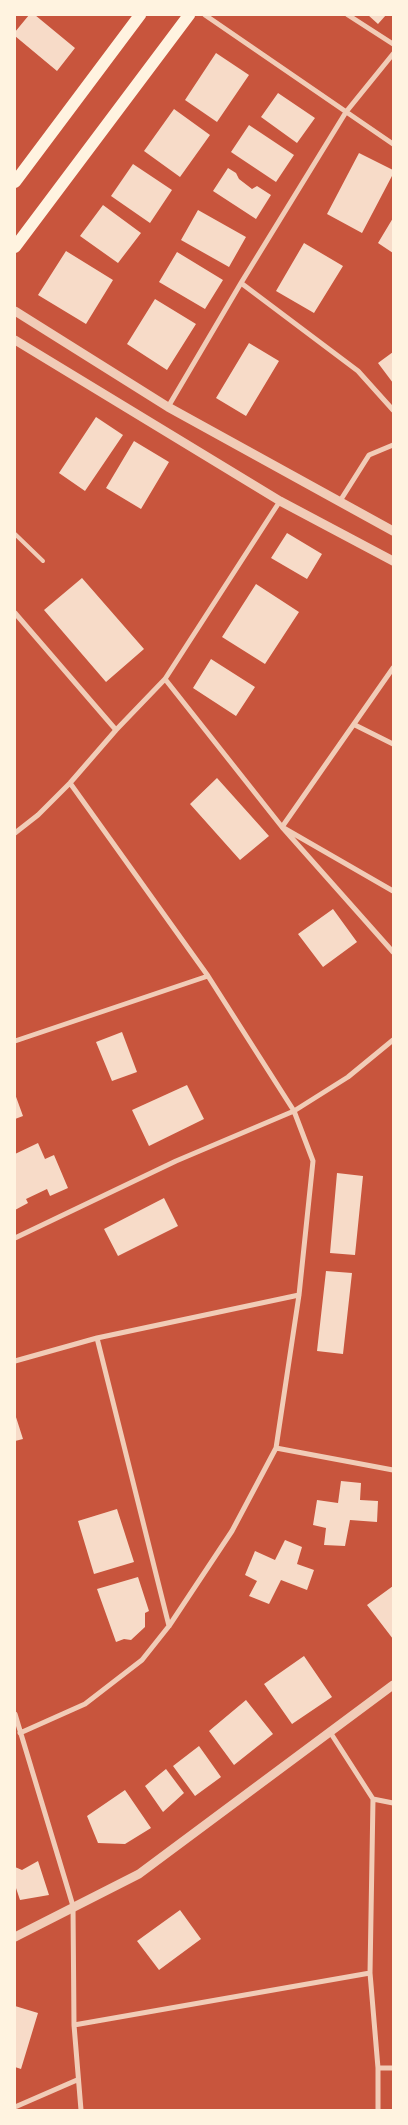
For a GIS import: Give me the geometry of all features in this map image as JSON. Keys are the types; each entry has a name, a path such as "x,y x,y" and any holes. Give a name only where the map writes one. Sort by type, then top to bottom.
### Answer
{"main road":[{"path":"15,182 140,15"},
{"path":"15,247 189,15"}],"street":[{"path":"205,15 393,144"},
{"path":"348,15 393,44"},
{"path":"168,407 241,283 346,112 393,54"},
{"path":"241,283 358,371 393,410"},
{"path":"15,311 168,407 393,531"},
{"path":"15,340 280,501 393,561"},
{"path":"340,501 369,456 393,445"},
{"path":"15,833 38,816 70,783 165,678 280,501"},
{"path":"15,613 116,730"},
{"path":"282,827 393,668"},
{"path":"165,678 282,827 393,952"},
{"path":"355,725 393,744"},
{"path":"20,1733 85,1704 142,1660 169,1626 232,1531 276,1448 299,1295 313,1161 294,1111 208,976 70,783"},
{"path":"282,827 393,891"},
{"path":"15,1041 208,976"},
{"path":"15,1238 176,1161 294,1111 348,1077 393,1040"},
{"path":"15,1360 97,1338 299,1295"},
{"path":"97,1338 169,1626"},
{"path":"276,1448 393,1470"},
{"path":"15,1937 138,1874 393,1685"},
{"path":"15,1714 73,1906 74,2025 77,2080 81,2110"},
{"path":"330,1732 373,1799 370,1973 378,2068 378,2110"},
{"path":"373,1799 393,1804"},
{"path":"74,2025 370,1973"},
{"path":"378,2068 393,2068"},
{"path":"15,2106 77,2080"}],"lane":[{"path":"15,534 43,561"}],"building":[{"path":"29,15 35,15 75,48 57,71 15,36 15,32"},
{"path":"368,15 386,15 378,24"},
{"path":"216,53 249,75 217,122 185,100"},
{"path":"278,93 315,118 297,143 261,117"},
{"path":"174,109 210,135 180,177 144,151"},
{"path":"249,125 294,155 276,182 231,152"},
{"path":"359,153 393,170 393,174 362,233 327,214"},
{"path":"133,164 172,190 150,223 111,196"},
{"path":"228,168 236,173 239,179 252,189 257,186 271,195 256,219 213,191"},
{"path":"103,205 141,233 118,263 80,236"},
{"path":"198,210 246,237 229,267 181,240"},
{"path":"393,218 393,253 378,243"},
{"path":"304,243 343,266 314,313 276,291"},
{"path":"66,251 113,280 86,324 38,295"},
{"path":"177,252 223,280 205,309 159,282"},
{"path":"155,299 196,324 167,370 127,344"},
{"path":"249,343 279,361 246,416 216,398"},
{"path":"393,352 393,383 378,363"},
{"path":"96,417 123,435 85,491 59,473"},
{"path":"134,441 169,462 141,509 106,488"},
{"path":"287,533 322,554 307,579 271,558"},
{"path":"82,578 144,649 106,682 44,610"},
{"path":"256,584 299,612 265,664 222,637"},
{"path":"211,659 255,687 236,716 193,688"},
{"path":"217,778 269,836 240,860 190,804"},
{"path":"333,909 357,942 323,967 298,934"},
{"path":"122,1032 137,1072 112,1081 96,1042"},
{"path":"187,1085 204,1119 149,1146 132,1110"},
{"path":"15,1094 23,1116 15,1119"},
{"path":"38,1143 45,1159 54,1155 68,1188 50,1196 47,1189 26,1199 28,1203 15,1210 15,1154"},
{"path":"337,1173 363,1176 355,1255 330,1253"},
{"path":"164,1198 178,1226 118,1256 104,1229"},
{"path":"326,1271 352,1273 343,1354 317,1351"},
{"path":"15,1414 23,1439 15,1441"},
{"path":"341,1481 361,1483 360,1500 378,1501 377,1522 350,1520 345,1546 324,1545 326,1528 313,1525 317,1500 338,1503"},
{"path":"117,1509 134,1562 94,1574 78,1521"},
{"path":"285,1540 302,1547 297,1564 314,1570 307,1590 281,1580 269,1604 249,1596 257,1581 245,1575 255,1551 275,1560"},
{"path":"138,1577 149,1611 145,1613 145,1627 131,1640 124,1639 116,1642 97,1589"},
{"path":"393,1586 393,1639 367,1605"},
{"path":"304,1656 332,1697 292,1724 264,1684"},
{"path":"246,1700 273,1734 234,1765 209,1731"},
{"path":"199,1746 221,1777 195,1796 173,1766"},
{"path":"166,1769 184,1793 163,1812 145,1786"},
{"path":"125,1790 151,1828 125,1844 98,1843 87,1816"},
{"path":"38,1861 49,1895 20,1900 15,1885 15,1867 22,1870"},
{"path":"180,1910 201,1939 159,1970 137,1941"},
{"path":"15,2006 38,2013 21,2069 15,2067"}]}
